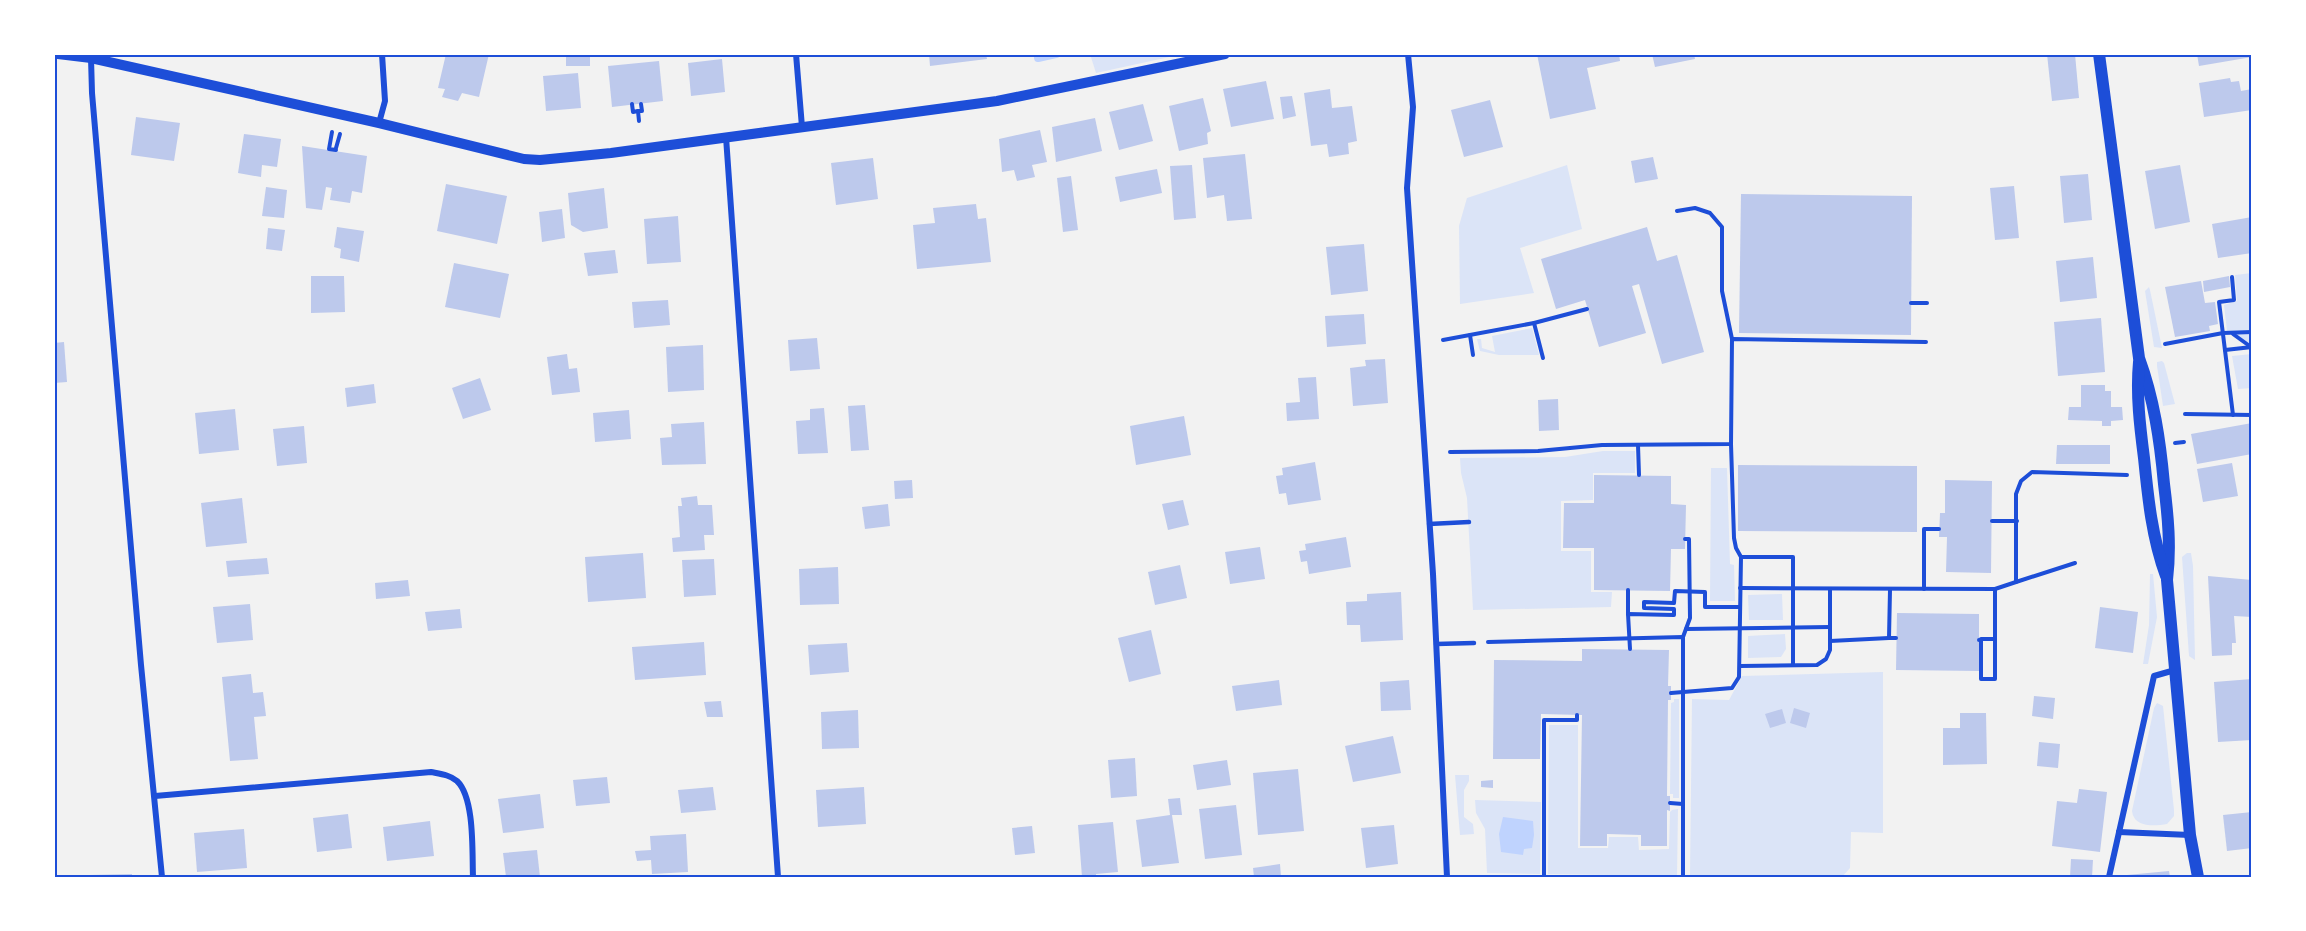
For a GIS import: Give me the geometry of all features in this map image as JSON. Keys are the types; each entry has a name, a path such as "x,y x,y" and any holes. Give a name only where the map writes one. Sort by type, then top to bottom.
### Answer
{"main road":[{"path":"2099,54 2139,358 2139,400 2147,488 2156,551 2167,580"},
{"path":"2139,358 2149,388 2161,445 2170,550 2167,580 2190,835 2198,877"}],"street":[{"path":"58,54 91,56 524,159 540,160 611,153 997,101 1225,54"},
{"path":"380,123 385,101 382,54"},
{"path":"796,54 802,127"},
{"path":"1408,54 1413,107 1407,188 1436,644 1447,877"},
{"path":"91,56 141,665 162,877"},
{"path":"726,137 778,877"},
{"path":"2109,877 2154,676 2175,670"},
{"path":"155,796 431,772 447,775 458,782 468,799 473,877"},
{"path":"2120,832 2190,835"}],"lane":[{"path":"1429,524 1469,522"},
{"path":"1436,644 1474,643"}],"path":[{"path":"632,104 633,112 642,111 641,104"},
{"path":"638,111 639,121"},
{"path":"332,132 329,149 336,149 340,134"},
{"path":"1671,693 1732,688 1739,677 1741,628 1741,557 1734,538 1731,444 1732,339 1722,291 1722,227 1710,213 1695,208 1677,211"},
{"path":"2232,277 2234,300 2219,302 2217,307 2223,333 2233,415"},
{"path":"1911,303 1927,303"},
{"path":"1443,340 1534,323 1587,309"},
{"path":"1534,323 1543,358"},
{"path":"2165,344 2223,333 2252,332"},
{"path":"2230,333 2252,347"},
{"path":"1470,335 1473,355"},
{"path":"1732,339 1926,342"},
{"path":"2225,350 2252,347"},
{"path":"2185,414 2252,415"},
{"path":"1450,452 1538,451 1602,445 1731,444"},
{"path":"1638,445 1639,475"},
{"path":"2016,582 2016,494 2021,481 2032,472 2127,475"},
{"path":"1992,521 2017,521"},
{"path":"1924,590 1924,529 1940,529"},
{"path":"1683,877 1683,638 1690,618 1689,539 1685,539"},
{"path":"1741,557 1793,557 1793,665"},
{"path":"1740,588 1995,590 2075,563"},
{"path":"1628,590 1630,650"},
{"path":"1740,666 1817,665 1826,659 1830,650 1830,590"},
{"path":"1889,638 1890,590"},
{"path":"1995,590 1995,639 1995,679 1981,679 1981,640 1979,639 1995,639"},
{"path":"1628,614 1674,615 1674,609 1644,608 1644,602 1674,603 1675,591 1705,592 1705,607 1740,607"},
{"path":"1686,629 1830,627"},
{"path":"1474,643 1683,638"},
{"path":"1830,641 1896,638"},
{"path":"1544,877 1544,720 1578,718"},
{"path":"1670,803 1683,804"}],"shaded area":[{"path":"1090,54 1183,54 1096,73"},
{"path":"1567,165 1582,229 1520,248 1534,293 1460,304 1459,226 1467,198"},
{"path":"2252,273 2252,343 2250,344 2227,331 2224,305 2237,301 2235,275"},
{"path":"2149,287 2162,348 2154,347 2145,291"},
{"path":"1532,328 1539,355 1499,355 1480,351 1477,339 1481,339 1482,348 1495,352 1492,336"},
{"path":"2252,354 2252,388 2238,389 2232,356"},
{"path":"2162,361 2175,404 2163,406 2157,366 2157,362"},
{"path":"1603,451 1635,451 1635,473 1593,473 1593,500 1561,501 1561,551 1591,551 1591,592 1612,592 1611,607 1473,610 1467,498 1460,458 1565,457"},
{"path":"1711,468 1727,468 1730,564 1734,565 1735,601 1710,601"},
{"path":"2191,553 2193,566 2195,660 2189,656 2182,557"},
{"path":"2150,574 2153,574 2157,617 2148,664 2143,664 2149,625"},
{"path":"1782,594 1783,620 1749,620 1748,595"},
{"path":"1785,634 1786,649 1781,657 1748,658 1748,636"},
{"path":"1883,672 1883,833 1851,832 1850,868 1842,877 1690,877 1692,699 1729,700 1742,676"},
{"path":"1674,699 1679,699 1679,798 1673,798 1673,794 1670,794 1671,703"},
{"path":"2157,703 2163,706 2174,816 2167,824 2146,825 2134,817 2132,811"},
{"path":"1549,725 1578,725 1578,848 1608,848 1609,837 1638,837 1639,850 1669,849 1670,812 1678,809 1677,876 1548,874"},
{"path":"1455,775 1469,775 1469,781 1464,790 1464,817 1473,824 1474,834 1460,835"},
{"path":"1475,800 1541,802 1540,874 1487,873 1485,829 1476,813"}],"water":[{"path":"1503,817 1533,821 1532,848 1524,849 1523,855 1501,852 1499,834"}],"building":[{"path":"446,54 489,54 479,97 462,93 458,101 442,97 445,89 438,88"},
{"path":"566,54 590,54 590,66 566,66"},
{"path":"929,54 986,54 987,59 930,66"},
{"path":"1537,54 1619,54 1620,61 1587,68 1596,109 1550,119"},
{"path":"1652,54 1694,54 1695,59 1655,67"},
{"path":"2047,54 2075,54 2079,98 2052,101"},
{"path":"2197,54 2252,54 2252,57 2199,66"},
{"path":"722,59 725,92 691,96 688,63"},
{"path":"659,61 663,101 612,107 608,66"},
{"path":"578,73 581,108 546,111 543,76"},
{"path":"2230,78 2231,82 2239,81 2241,91 2252,89 2252,110 2204,117 2199,83"},
{"path":"1266,81 1274,119 1231,127 1223,89"},
{"path":"1330,89 1332,108 1352,106 1357,141 1348,143 1349,154 1329,157 1327,144 1311,146 1304,93"},
{"path":"1292,96 1296,116 1283,119 1280,97"},
{"path":"1203,98 1211,131 1207,133 1208,144 1179,151 1169,106"},
{"path":"1490,100 1503,147 1464,157 1451,110"},
{"path":"1143,104 1153,141 1119,150 1109,112"},
{"path":"136,117 180,123 174,161 131,155"},
{"path":"1095,118 1102,151 1056,162 1052,127"},
{"path":"1040,130 1047,162 1032,165 1035,177 1017,181 1014,170 1002,172 999,139"},
{"path":"244,134 281,139 277,167 262,165 261,177 238,173"},
{"path":"302,146 367,156 362,193 352,191 350,203 330,200 332,188 326,187 322,210 306,208"},
{"path":"1245,154 1252,219 1227,221 1224,195 1207,198 1203,158"},
{"path":"1653,157 1658,179 1635,183 1631,161"},
{"path":"873,158 878,199 836,205 831,163"},
{"path":"1192,165 1196,218 1174,220 1170,166"},
{"path":"2180,165 2190,222 2155,229 2145,171"},
{"path":"1157,169 1162,193 1120,202 1115,177"},
{"path":"2088,174 2092,220 2064,223 2060,176"},
{"path":"1071,176 1078,230 1063,232 1057,178"},
{"path":"446,184 507,196 497,244 437,231"},
{"path":"2014,186 2019,238 1995,240 1990,188"},
{"path":"266,187 287,190 284,218 262,216"},
{"path":"604,188 608,228 583,232 571,225 568,193"},
{"path":"1741,194 1912,196 1911,335 1739,333"},
{"path":"976,204 978,219 986,218 991,262 917,269 913,225 935,223 933,208"},
{"path":"562,209 565,238 542,242 539,212"},
{"path":"678,216 681,262 647,264 644,219"},
{"path":"2252,217 2252,253 2218,258 2212,224"},
{"path":"337,227 364,231 359,262 340,258 341,249 334,247"},
{"path":"1647,227 1657,261 1677,255 1704,352 1662,364 1639,284 1632,286 1646,333 1599,347 1585,300 1556,309 1541,259"},
{"path":"268,228 285,230 282,251 266,249"},
{"path":"1364,244 1368,291 1331,295 1326,247"},
{"path":"615,250 618,273 588,276 584,253"},
{"path":"2093,257 2097,298 2060,302 2056,261"},
{"path":"454,263 509,274 500,318 445,307"},
{"path":"311,276 344,276 345,312 311,313"},
{"path":"2229,276 2230,287 2204,292 2203,281"},
{"path":"2201,281 2205,303 2215,302 2218,324 2209,326 2210,331 2175,337 2165,287"},
{"path":"668,300 670,325 634,328 632,302"},
{"path":"1364,314 1366,344 1327,347 1325,316"},
{"path":"2101,318 2105,372 2058,376 2054,322"},
{"path":"817,338 820,369 790,371 788,340"},
{"path":"64,342 67,382 54,383 54,343"},
{"path":"703,345 704,390 668,392 666,347"},
{"path":"567,354 569,369 577,368 580,392 552,395 547,357"},
{"path":"1385,359 1388,403 1353,406 1350,368 1366,366 1365,360"},
{"path":"1316,377 1319,419 1287,421 1286,403 1300,402 1298,378"},
{"path":"480,378 491,410 463,419 452,388"},
{"path":"374,384 376,403 347,407 345,388"},
{"path":"2081,385 2105,385 2105,391 2111,391 2111,407 2122,407 2123,420 2111,421 2111,426 2102,426 2102,421 2068,420 2069,407 2081,407"},
{"path":"1558,399 1559,430 1539,431 1538,400"},
{"path":"865,405 869,450 851,451 848,406"},
{"path":"824,408 828,453 798,454 796,421 810,420 810,409"},
{"path":"235,409 239,450 199,454 195,413"},
{"path":"629,410 631,439 595,442 593,413"},
{"path":"1184,416 1191,455 1136,465 1130,426"},
{"path":"704,422 706,464 662,465 660,438 672,437 671,424"},
{"path":"2252,423 2252,454 2197,464 2191,434"},
{"path":"304,426 307,463 277,466 273,429"},
{"path":"2057,445 2110,445 2110,464 2056,464"},
{"path":"1315,462 1321,500 1288,505 1286,493 1279,494 1276,476 1283,475 1282,468"},
{"path":"2232,463 2238,496 2203,502 2197,469"},
{"path":"1738,465 1917,466 1917,532 1738,531"},
{"path":"1594,475 1671,476 1671,504 1686,505 1685,549 1671,549 1670,591 1594,590 1594,548 1563,548 1564,503 1594,503"},
{"path":"912,480 913,498 895,499 894,481"},
{"path":"1945,480 1992,481 1991,573 1946,572 1947,537 1939,537 1940,513 1945,513"},
{"path":"697,496 698,505 712,505 714,535 704,535 705,550 673,552 672,538 680,537 678,506 682,506 681,498"},
{"path":"242,498 247,543 206,547 201,503"},
{"path":"1183,500 1189,525 1168,530 1162,504"},
{"path":"888,504 890,526 865,529 862,507"},
{"path":"1346,537 1351,567 1309,574 1307,561 1301,562 1299,551 1306,550 1305,544"},
{"path":"1260,547 1265,579 1230,584 1225,552"},
{"path":"643,553 646,598 588,602 585,557"},
{"path":"267,558 269,574 228,577 226,561"},
{"path":"714,559 716,595 684,597 682,560"},
{"path":"1180,565 1187,598 1155,605 1148,572"},
{"path":"838,567 839,604 800,605 799,569"},
{"path":"2208,576 2252,580 2252,617 2234,616 2236,643 2232,643 2232,655 2212,656"},
{"path":"408,580 410,596 376,599 375,583"},
{"path":"1401,592 1403,640 1361,642 1360,625 1347,625 1346,602 1367,601 1367,594"},
{"path":"250,604 253,640 217,643 213,607"},
{"path":"2100,607 2138,612 2133,653 2095,648"},
{"path":"460,609 462,628 428,631 425,612"},
{"path":"1897,613 1979,614 1979,671 1896,670"},
{"path":"1151,630 1161,674 1129,682 1118,638"},
{"path":"704,642 706,675 635,680 632,647"},
{"path":"847,643 849,672 810,675 808,645"},
{"path":"1582,649 1669,650 1668,686 1671,686 1671,700 1668,700 1667,796 1670,796 1670,811 1667,810 1667,846 1641,846 1641,835 1607,834 1607,846 1580,846 1582,715 1541,714 1540,759 1493,759 1494,660 1582,661"},
{"path":"251,674 253,693 263,692 266,716 254,717 258,759 230,761 222,677"},
{"path":"2252,679 2252,740 2218,742 2214,682"},
{"path":"1279,680 1282,705 1236,711 1232,686"},
{"path":"1409,680 1411,710 1381,711 1380,682"},
{"path":"2034,696 2055,698 2053,719 2032,716"},
{"path":"721,701 723,717 707,717 704,702"},
{"path":"1794,708 1810,713 1806,728 1790,723"},
{"path":"1782,709 1786,723 1770,728 1765,714"},
{"path":"858,710 859,748 822,749 821,712"},
{"path":"1960,713 1986,713 1987,764 1943,765 1943,728 1960,728"},
{"path":"1393,736 1401,773 1353,782 1345,746"},
{"path":"2039,742 2060,744 2058,768 2037,766"},
{"path":"1135,758 1137,796 1111,798 1108,760"},
{"path":"1227,760 1231,785 1197,790 1193,765"},
{"path":"1298,769 1304,831 1258,835 1253,773"},
{"path":"607,777 610,803 576,806 573,780"},
{"path":"1493,780 1493,788 1481,787 1481,781"},
{"path":"713,787 716,810 681,813 678,790"},
{"path":"864,787 866,824 818,827 816,790"},
{"path":"2079,789 2107,792 2100,852 2052,846 2057,801 2077,803"},
{"path":"540,794 544,828 503,833 498,799"},
{"path":"1180,798 1182,815 1172,815 1179,863 1142,867 1136,820 1170,815 1168,799"},
{"path":"1236,805 1242,855 1205,859 1199,809"},
{"path":"2252,812 2252,848 2227,851 2223,815"},
{"path":"348,814 352,848 317,852 313,818"},
{"path":"430,821 434,856 387,861 383,827"},
{"path":"1113,822 1118,872 1096,874 1096,877 1082,877 1078,825"},
{"path":"1394,825 1398,864 1366,868 1361,828"},
{"path":"1032,826 1035,853 1015,855 1012,828"},
{"path":"244,829 247,868 197,872 194,833"},
{"path":"686,834 688,872 652,874 651,860 637,861 635,851 651,850 650,836"},
{"path":"537,850 540,877 506,877 503,853"},
{"path":"2071,859 2093,860 2092,877 2070,877"},
{"path":"1280,864 1281,877 1254,877 1253,868"},
{"path":"2169,871 2170,877 2127,877 2127,875"},
{"path":"132,874 132,877 89,877 89,875"}],"waterway":[{"path":"1038,58 1056,54"}]}
